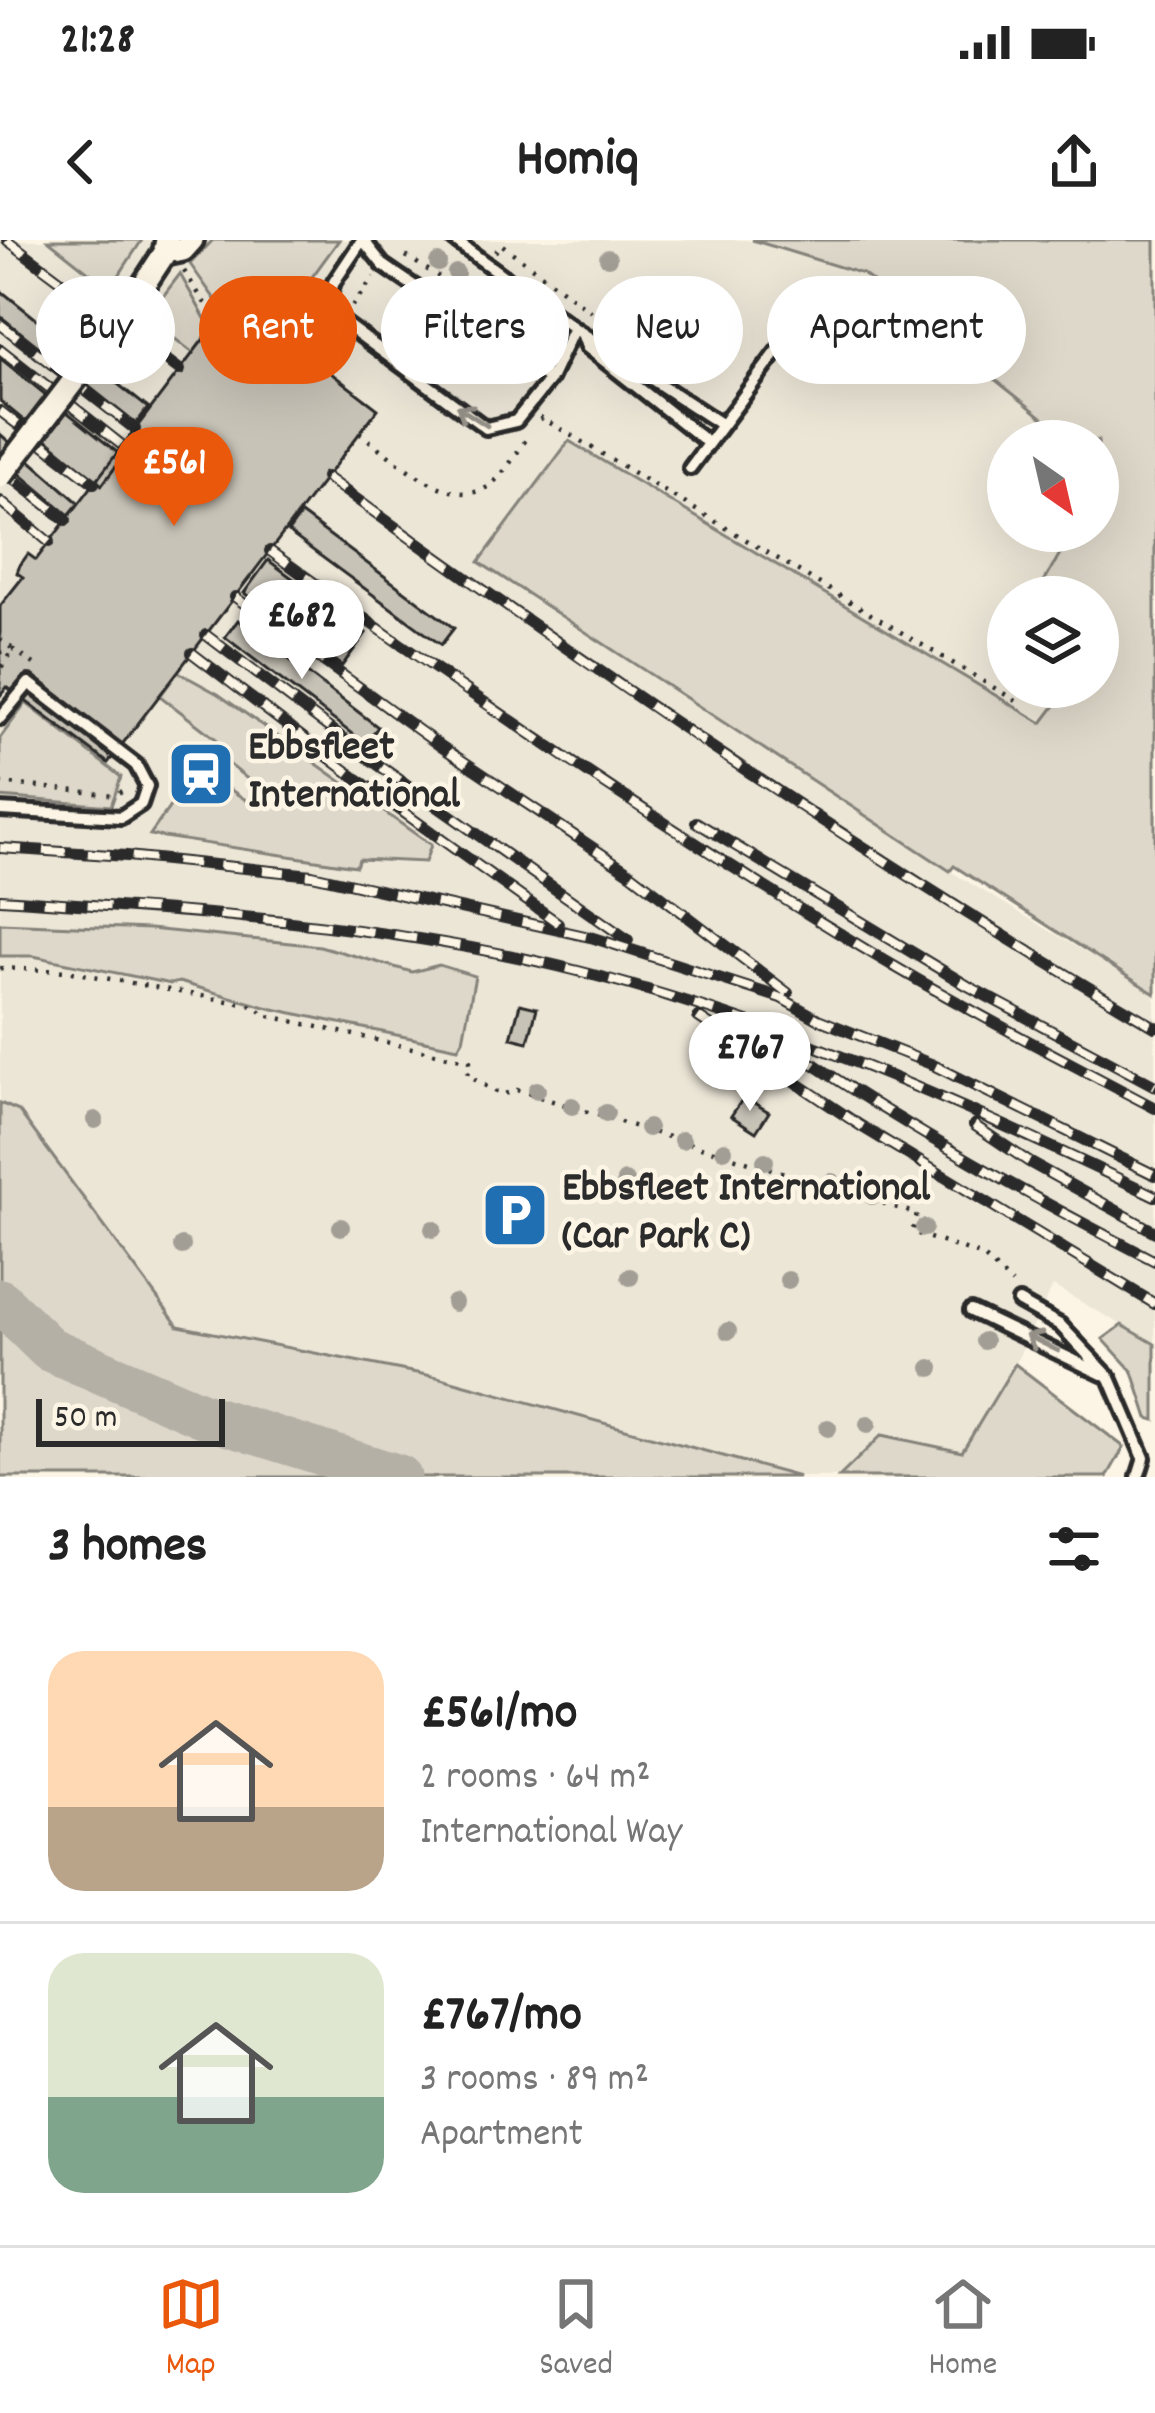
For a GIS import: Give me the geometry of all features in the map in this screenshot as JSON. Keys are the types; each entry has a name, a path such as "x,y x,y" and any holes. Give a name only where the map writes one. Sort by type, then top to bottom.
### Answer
{"street":[{"path":"0,476 170,253 183,250 192,240"}],"lane":[{"path":"338,276 362,240 399,276"},
{"path":"454,240 578,330 722,425"},
{"path":"569,346 578,330"},
{"path":"578,330 587,347 708,443"},
{"path":"689,468 767,365"},
{"path":"426,384 486,428 517,421 546,384"},
{"path":"0,718 29,683 136,765 147,786 141,804 121,817 0,810"},
{"path":"1019,1302 1060,1325 1110,1378 1144,1458 1138,1477"},
{"path":"971,1311 1110,1378"}],"path":[{"path":"357,300 395,249 464,293 501,244 593,314"},
{"path":"170,253 199,296"},
{"path":"359,433 452,494 475,494 494,483 542,418 987,684"},
{"path":"0,640 46,673"},
{"path":"0,653 14,650"},
{"path":"0,669 14,650"},
{"path":"0,783 114,795 124,790 121,777"},
{"path":"0,968 67,971 255,1006 265,1015 470,1061 467,1075 501,1095 517,1090 917,1214 912,1232 983,1256 1015,1286"}],"shaded area":[{"path":"0,240 48,240 94,276 36,276 36,384 175,384 175,276 118,276 142,240 746,240 866,276 767,276 767,384 1001,384 1046,420 987,420 987,552 1061,552 1047,576 987,576 987,708 1054,708 950,871 1155,994 1155,1344 1053,1286 1015,1364 962,1453 882,1435 839,1477 800,1477 437,1378 178,1326 19,1111 0,1103"},
{"path":"48,240 142,240 118,276 94,276"},
{"path":"213,240 339,240 313,276 199,277 190,264"},
{"path":"752,240 1155,240 1155,994 954,866 950,871 479,562 569,441 987,690 987,708 1017,708 1042,723 1053,708 1119,708 1119,576 1047,576 1061,552 1119,552 1119,420 1046,420 1001,384 1026,384 1026,276 863,274"},
{"path":"180,274 199,308 199,345 193,353 175,339 175,281"},
{"path":"178,672 218,694 431,845 425,862 359,859 356,866 150,835 187,782 210,776 249,802 260,789 210,749 216,739 160,696"},
{"path":"26,703 121,777 111,806 0,797 0,738"},
{"path":"0,923 150,929 320,946 412,972 439,965 475,976 458,1048 269,1008 179,982 33,956 0,956"},
{"path":"0,1103 19,1111 178,1326 437,1377 799,1477 0,1477"},
{"path":"1122,1325 1155,1344 1155,1420 1148,1418 1133,1372 1103,1339"},
{"path":"1015,1364 1124,1447 1107,1477 839,1477 882,1435 962,1452"}],"building":[{"path":"0,290 36,319 36,345 0,316"},
{"path":"199,345 199,384 345,384 378,409 108,763 7,687 0,696 0,606 23,577 17,573 28,554 36,560 170,384 175,384 175,377"},
{"path":"0,358 123,457 102,485 0,401"},
{"path":"86,384 118,384 148,408 136,424"},
{"path":"0,434 79,503 69,515 0,457"},
{"path":"301,514 454,628 441,645 288,532"},
{"path":"268,560 366,633 342,666 244,593"},
{"path":"238,620 378,727 365,744 225,637"},
{"path":"520,1004 537,1008 528,1042 511,1038"},
{"path":"744,1097 769,1112 756,1132 731,1116"}],"waterway":[{"path":"0,1301 49,1349 207,1417 399,1477"}],"railway":[{"path":"7,240 180,370"},
{"path":"0,324 135,429"},
{"path":"0,349 123,446"},
{"path":"0,411 94,483"},
{"path":"0,468 66,520"},
{"path":"326,477 734,762 942,898 1155,1027"},
{"path":"0,501 49,542"},
{"path":"270,551 709,852 933,988 1155,1108"},
{"path":"235,597 439,745 632,874 788,993"},
{"path":"206,635 370,759 628,940"},
{"path":"192,653 558,923"},
{"path":"696,822 968,986 1155,1086"},
{"path":"0,848 312,875 594,938 781,998 818,1019 931,1064 1155,1175"},
{"path":"0,899 364,931 578,971 727,1015 872,1069 1155,1196"},
{"path":"698,1017 861,1126 1155,1304"},
{"path":"797,1053 973,1162 1155,1261"},
{"path":"974,1125 1029,1162 1155,1232"}],"place":[{"name":"Ebbsfleet International","path":"201,774"},
{"name":"Ebbsfleet International (Car Park C)","path":"515,1215"}]}
